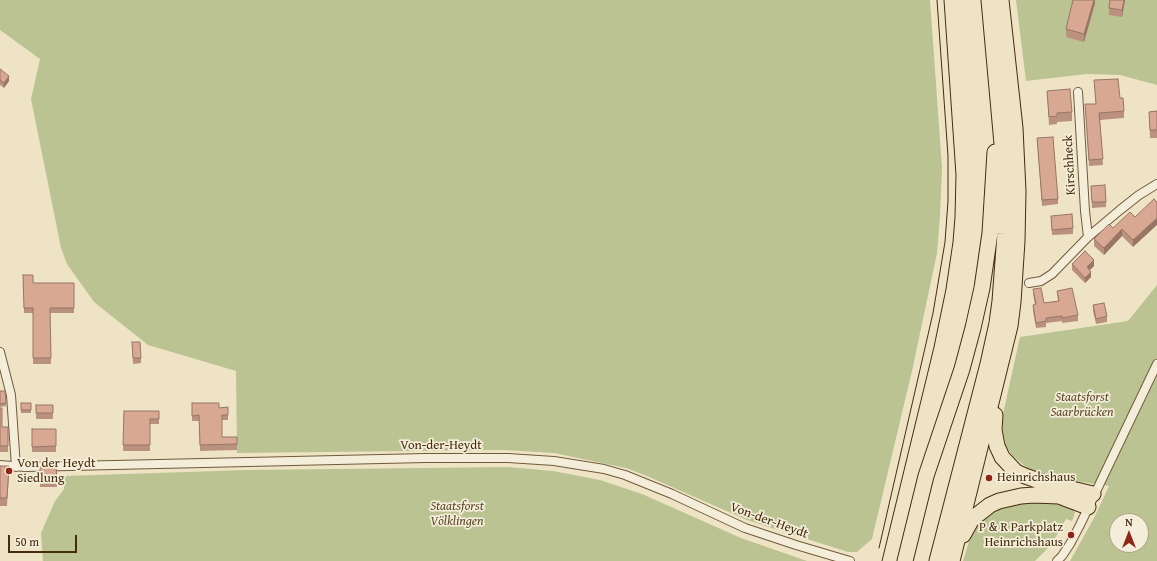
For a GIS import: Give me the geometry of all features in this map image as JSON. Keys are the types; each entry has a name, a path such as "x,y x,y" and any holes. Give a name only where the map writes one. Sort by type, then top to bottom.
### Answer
{"highway":[{"path":"945,558 997,323 1000,301 1005,234 1006,188 989,0"},
{"path":"945,558 1000,366 1010,326 1013,302 1018,240 1018,191 1015,128 1001,0"},
{"path":"904,561 926,476 962,369 982,288 992,209 997,132 997,89"},
{"path":"1000,366 994,430 997,446 1002,457 1016,472 1091,501"},
{"path":"945,558 972,519 990,505 1000,501 1021,496 1034,495 1060,496 1091,501"}],"street":[{"name":"Kirschheck","path":"1078,92 1088,237"},
{"path":"1029,283 1041,280 1052,274 1088,237 1130,202 1157,184"},
{"path":"0,352 11,395 16,467"},
{"path":"1056,561 1062,556 1070,544 1157,364"},
{"name":"Von-der-Heydt","path":"0,465 16,467 426,458 500,458 554,461 604,469 625,475 672,494 745,528 850,561"}],"green space":[{"path":"0,0 930,0 942,168 937,253 912,371 872,539 857,552 848,552 747,520 626,468 554,453 504,450 237,453 236,371 148,345 94,302 67,264 61,248 31,99 40,59 0,30"},
{"path":"1016,0 1157,0 1157,85 1120,75 1087,74 1026,81"},
{"name":"Staatsforst Saarbrücken","path":"1157,285 1157,561 1070,561 1094,518 1109,486 1075,481 1028,469 1013,456 1006,447 1002,435 1003,414 1020,337 1128,321"},
{"name":"Staatsforst Völklingen","path":"508,467 553,471 600,480 642,494 741,538 807,561 43,561 41,533 55,501 64,489 65,476 248,470"},
{"path":"1048,500 1074,509 1075,513 1072,521 1066,519 1051,545 1035,561 963,561 971,535 977,524 994,511 1007,505"}],"building":[{"path":"1073,0 1094,0 1084,34 1066,29"},
{"path":"1110,0 1124,0 1122,10 1109,8"},
{"path":"0,69 9,76 4,83 0,80"},
{"path":"1118,79 1120,98 1123,98 1124,111 1099,113 1103,159 1089,160 1085,104 1096,104 1094,80"},
{"path":"1070,89 1072,112 1057,113 1057,116 1049,117 1047,91"},
{"path":"1157,111 1157,130 1150,130 1149,112"},
{"path":"1053,137 1058,199 1042,200 1037,138"},
{"path":"1105,185 1106,202 1092,202 1091,186"},
{"path":"1154,199 1157,202 1157,218 1133,240 1122,229 1104,248 1094,239 1109,224 1113,228 1130,212 1135,217"},
{"path":"1072,214 1073,228 1052,230 1051,216"},
{"path":"1085,251 1094,260 1087,267 1091,272 1085,278 1072,264"},
{"path":"23,275 33,275 33,283 74,283 74,308 50,308 51,358 33,358 33,308 24,308"},
{"path":"1041,288 1044,303 1059,301 1057,291 1072,288 1078,315 1062,318 1062,316 1046,318 1046,321 1036,323 1033,305 1036,304 1033,289"},
{"path":"1104,303 1107,316 1096,319 1093,305"},
{"path":"132,342 140,342 141,358 133,358"},
{"path":"0,391 5,391 6,403 0,404"},
{"path":"21,403 31,403 31,410 21,410"},
{"path":"192,403 219,403 219,408 228,407 228,415 222,415 222,437 237,437 237,444 200,445 199,415 192,416"},
{"path":"36,405 53,405 53,413 36,413"},
{"path":"0,408 2,408 2,427 8,427 8,446 0,446"},
{"path":"124,411 159,411 159,419 150,419 150,445 123,445"},
{"path":"32,429 56,429 56,446 32,447"},
{"path":"0,466 9,466 7,498 0,498"},
{"path":"56,466 57,481 40,481 40,467"}],"tram line":[{"path":"879,548 933,313 945,242 948,201 948,156 937,0"},
{"path":"882,561 934,347 946,289 953,242 956,175 944,0"}],"place":[{"name":"Von der Heydt Siedlung","path":"9,471"},
{"name":"Heinrichshaus","path":"989,478"},
{"name":"P & R Parkplatz Heinrichshaus","path":"1071,535"}]}
